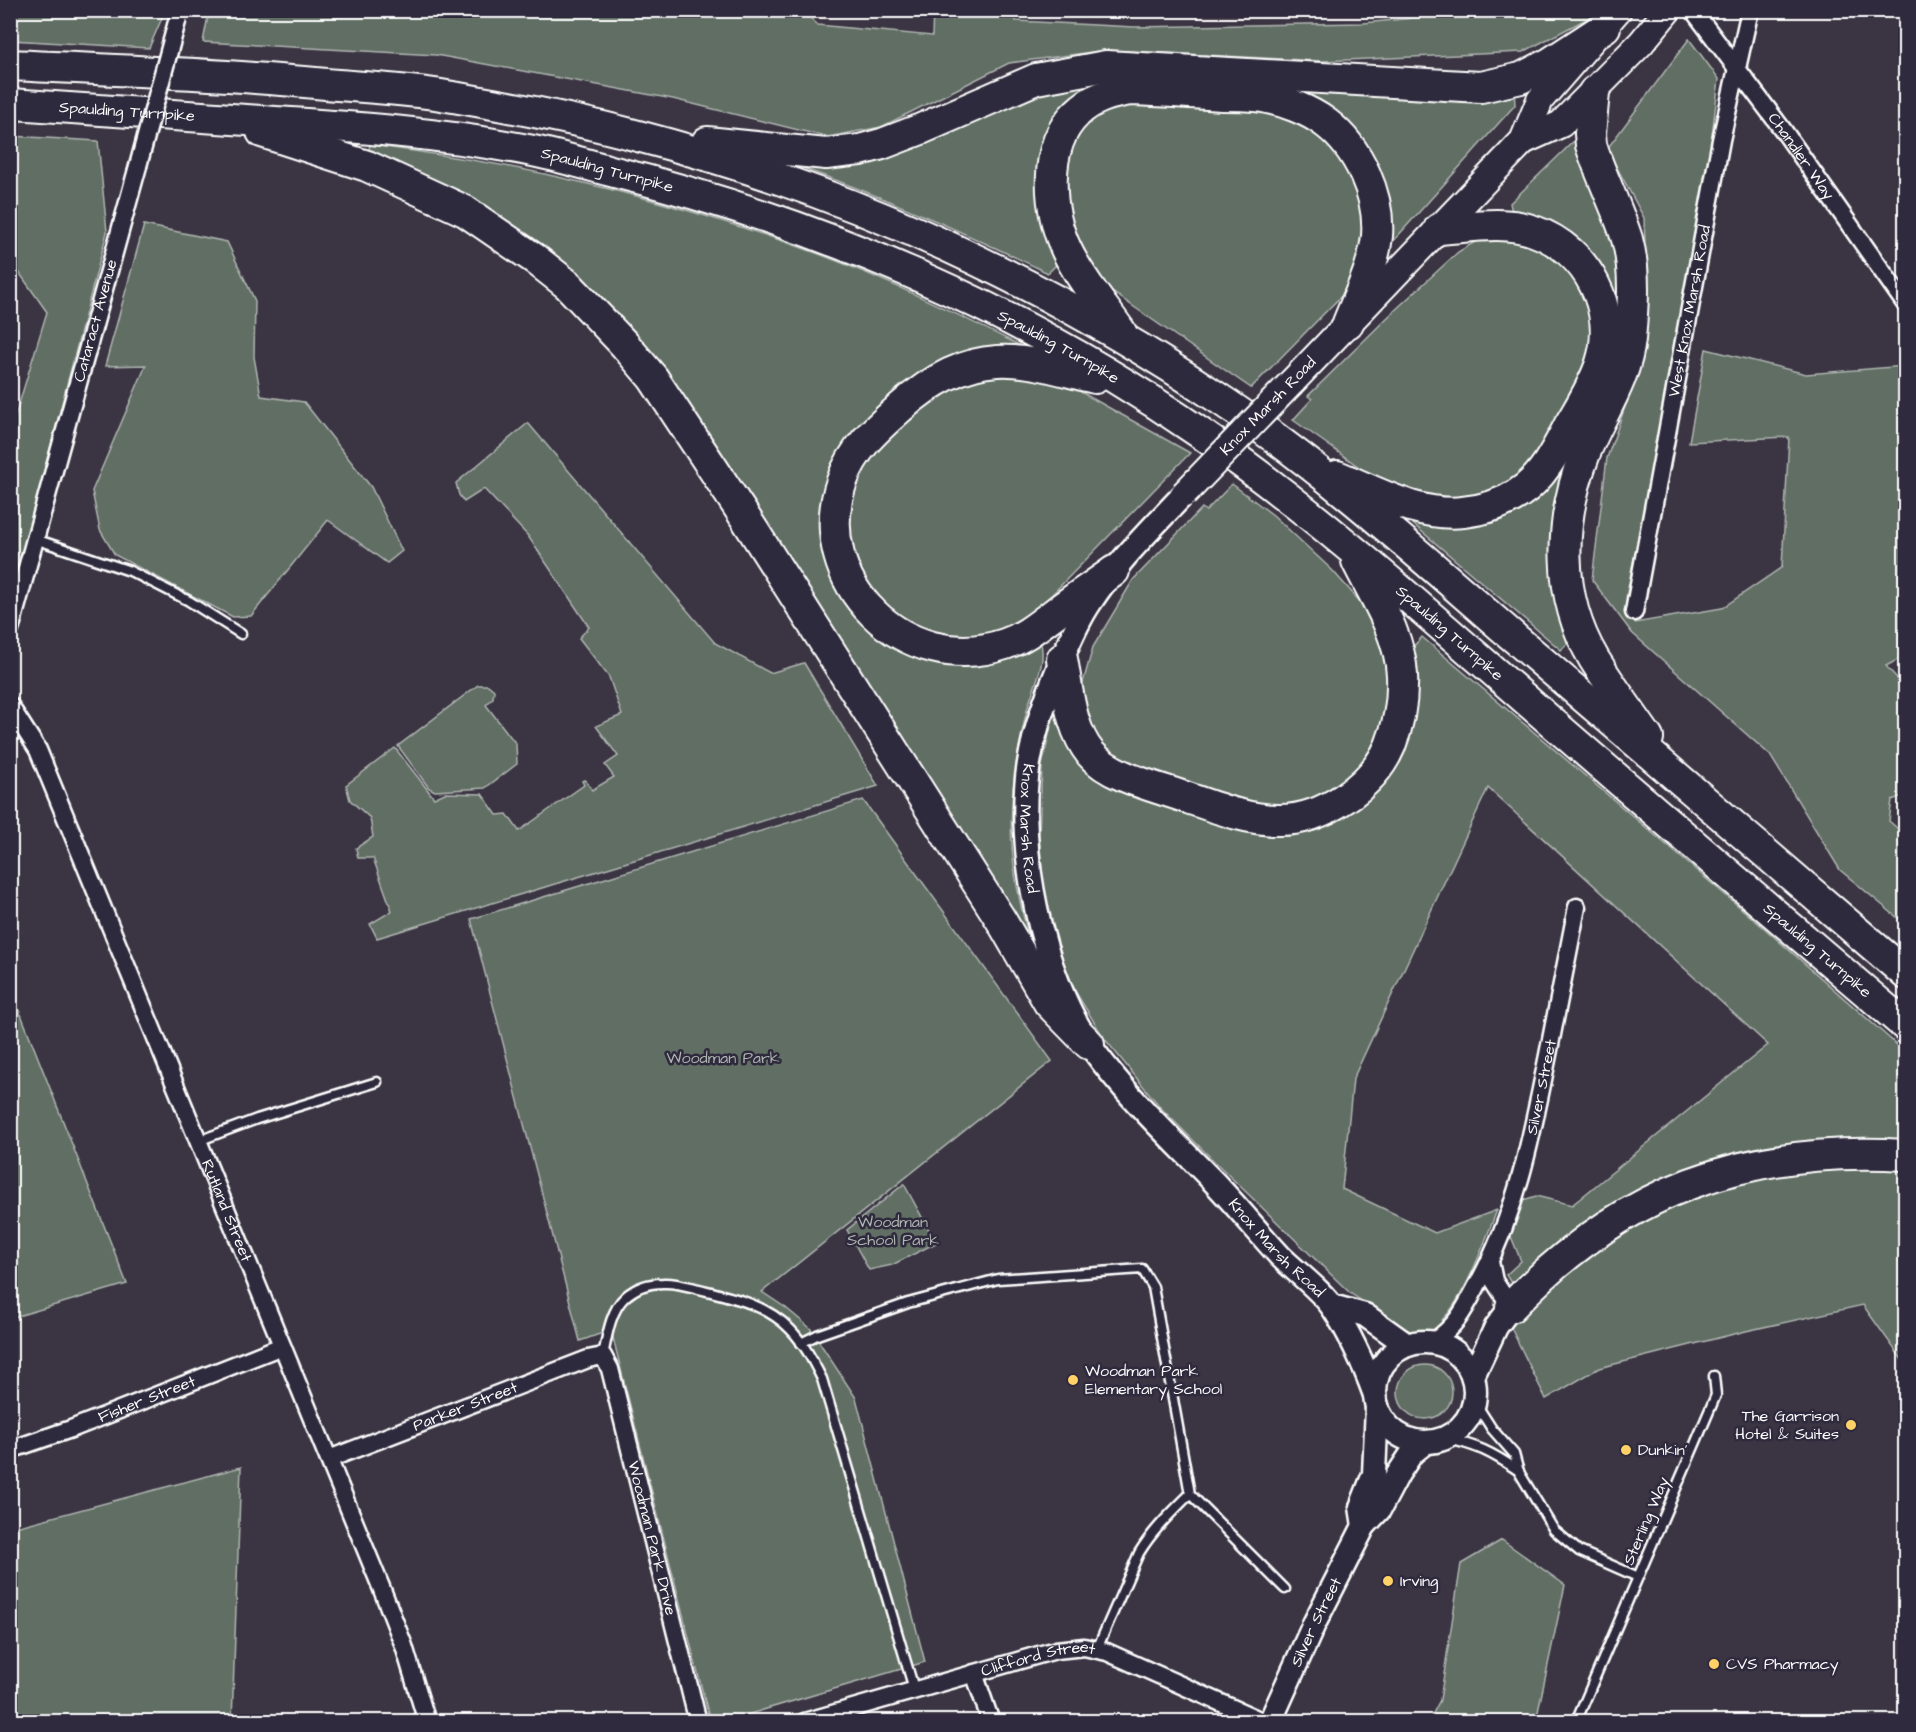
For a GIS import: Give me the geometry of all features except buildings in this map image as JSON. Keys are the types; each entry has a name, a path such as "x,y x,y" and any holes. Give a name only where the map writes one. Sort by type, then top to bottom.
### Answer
{"highway":[{"path":"634,135 826,154 843,153 891,140 1036,78 1106,66 1481,87 1521,78 1550,63 1612,19"},
{"path":"10,66 284,80 430,94 634,135 716,158 792,183 881,217 1020,281 1126,339 1223,401 1310,464 1905,974"},
{"path":"1126,339 1067,250 1055,215 1051,186 1055,154 1063,133 1077,113 1095,100 1111,93 1131,90 1262,97 1289,104 1310,114 1326,123 1346,142 1359,161 1368,182 1373,199 1377,236 1367,274 1348,323"},
{"path":"1594,92 1591,145 1627,240 1633,276 1632,308 1630,342 1621,377 1586,451 1574,485 1564,543 1566,571 1578,625 1594,658 1672,772"},
{"name":"Spaulding Turnpike","path":"10,104 404,130 537,152 711,198 812,232 930,280 1004,317 1124,385 1200,433 1260,477 1352,550 1905,1026"},
{"path":"213,117 367,166 465,211 535,259 568,285 625,345 653,378 741,511 1001,920 1050,1003 1089,1044"},
{"path":"1310,464 1412,506 1433,512 1461,512 1503,502 1520,493 1538,477 1570,424 1596,376 1606,334 1603,305 1583,266 1561,244 1533,230 1518,226 1439,230"},
{"path":"1114,571 1038,628 1005,644 970,651 934,647 900,634 878,618 860,598 851,584 841,559 835,516 842,482 849,465 870,435 907,402 953,371 983,362 1027,362 1124,385"},
{"path":"1062,659 1078,735 1092,755 1116,772 1205,804 1248,816 1278,820 1306,817 1331,807 1353,791 1375,770 1389,748 1399,718 1402,674 1398,649 1352,550"},
{"path":"1511,1307 1558,1261 1611,1222 1650,1201 1700,1180 1764,1162 1799,1156 1835,1153 1905,1155"}],"main road":[{"name":"Knox Marsh Road","path":"1523,141 1561,124 1641,43 1668,10"},
{"name":"Knox Marsh Road","path":"1376,1401 1364,1364 1332,1306 1282,1258 1151,1118 1089,1044 1066,999 1048,953 1036,910 1028,867 1026,821 1029,766 1043,704 1062,659 1089,604 1114,571 1184,494 1523,141 1540,100 1612,19"},
{"name":"Knox Marsh Road","path":"1332,1306 1365,1315 1407,1345"},
{"path":"1473,1376 1461,1358 1444,1345 1433,1342 1407,1345 1396,1351 1380,1370 1376,1383 1376,1401 1384,1421 1395,1432 1410,1440 1435,1440 1455,1432 1464,1423 1474,1401 1473,1376 1496,1327 1511,1307"},
{"name":"Silver Street","path":"1364,1526 1361,1507 1374,1474 1376,1401"},
{"name":"Silver Street","path":"1270,1722 1314,1624 1364,1526 1379,1510 1412,1453 1435,1440"}],"street":[{"name":"Chandler Way","path":"1693,10 1737,66 1905,305"},
{"name":"West Knox Marsh Road","path":"1634,612 1721,140 1750,10"},
{"name":"Cataract Avenue","path":"10,630 179,14"},
{"name":"Rutland Street","path":"10,706 38,750 404,1646 427,1722"},
{"name":"Silver Street","path":"1433,1342 1448,1332 1460,1318 1490,1262 1508,1219 1527,1160 1577,907"},
{"path":"1490,1262 1494,1281 1511,1307"},
{"name":"Fisher Street","path":"10,1450 71,1429 282,1346"},
{"name":"Parker Street","path":"328,1460 588,1359 603,1356"},
{"name":"Woodman Park Drive","path":"603,1356 610,1369 698,1722"},
{"name":"Clifford Street","path":"804,1722 1056,1650 1084,1647 1097,1649 1264,1722"},
{"path":"974,1673 991,1722"}],"lane":[{"path":"36,539 130,571 189,601 241,634"},
{"path":"198,1141 257,1119 377,1082"},
{"path":"801,1343 817,1335 908,1303 998,1279 1142,1269 1153,1287 1190,1494 1285,1589"},
{"path":"603,1356 615,1311 623,1299 635,1290 663,1282 744,1300 761,1308 790,1329 812,1358 822,1379 914,1689"},
{"name":"Sterling Way","path":"1576,1722 1716,1395 1714,1376"},
{"name":"Sterling Way","path":"1474,1401 1492,1429 1514,1454 1519,1472 1546,1519 1566,1542 1579,1551 1638,1577"},
{"name":"Sterling Way","path":"1435,1440 1472,1444 1495,1454 1519,1472"},
{"path":"1097,1649 1139,1553 1148,1538 1190,1494"}],"green space":[{"path":"802,10 818,25 932,36 933,10 1014,11 1016,21 1134,27 1364,23 1493,10 1591,11 1592,16 1523,52 1323,61 1107,50 1009,63 881,127 827,137 673,99 436,55 203,42 209,11"},
{"path":"10,11 165,11 149,48 11,40"},
{"path":"1689,39 1719,79 1702,215 1626,598 1635,623 1722,608 1782,567 1789,437 1689,442 1706,349 1806,374 1905,366 1905,656 1886,666 1905,687 1905,795 1892,800 1889,821 1905,835 1905,924 1840,870 1770,755 1632,633 1592,580 1607,458 1632,387 1647,291 1644,218 1607,149"},
{"path":"1089,80 1514,91 1515,105 1378,258 1380,238 1323,116 1135,85 1064,118 1060,261 1048,273 928,217 805,169 805,163"},
{"path":"1120,104 1256,109 1288,118 1317,134 1341,157 1357,186 1367,237 1347,290 1251,388 1111,291 1088,263 1071,233 1063,161 1082,127 1099,113"},
{"path":"11,136 98,141 107,232 25,544 11,588 11,430 47,312 11,261"},
{"path":"1577,138 1602,193 1628,292 1576,459 1573,638 1561,650 1413,524 1417,517 1510,511 1614,316 1513,217 1510,203"},
{"path":"370,145 466,159 538,173 660,202 819,254 946,309 1021,346 1017,354 949,365 827,503 896,643 1038,636 1042,654 1041,663 1020,742 1012,799 1011,826 1016,881 1030,941 648,358 367,157"},
{"path":"144,225 227,242 255,301 254,357 261,396 304,402 371,487 402,551 387,563 328,520 251,616 233,617 115,555 100,530 92,491 146,365 105,366"},
{"path":"1513,235 1577,270 1597,341 1545,457 1479,505 1393,491 1293,420 1312,399 1308,396 1458,252 1478,240"},
{"path":"984,372 1063,382 1190,453 1028,619 988,641 913,632 857,576 848,511 863,462 912,409"},
{"path":"528,423 715,643 770,673 804,663 878,786 377,938 370,924 392,911 373,858 358,858 356,848 373,837 370,818 350,800 346,785 395,748 434,798 445,793 482,794 497,815 507,814 519,831 584,785 582,781 585,780 592,790 614,777 605,765 618,756 596,726 622,715 609,677 579,638 589,627 528,536 484,489 464,502 459,495 456,483"},
{"path":"1232,484 1273,515 1332,570 1371,614 1393,676 1375,756 1321,801 1265,809 1120,765 1094,736 1082,699 1082,686 1093,647 1133,580 1202,508 1206,511"},
{"path":"1422,637 1763,927 1905,1052 1905,1147 1755,1155 1514,1288 1506,1275 1521,1261 1510,1234 1523,1200 1536,1196 1572,1205 1768,1045 1488,788 1353,1079 1342,1189 1435,1233 1497,1210 1459,1298 1442,1320 1446,1325 1433,1332 1420,1335 1400,1327 1350,1293 1161,1108 1104,1038 1075,991 1058,949 1045,906 1039,835 1042,766 1056,703 1069,738 1250,828 1349,810 1412,648"},
{"path":"478,685 488,685 494,690 493,698 486,705 516,744 517,764 485,788 435,791 429,788 398,746"},
{"name":"Woodman Park","path":"863,800 1052,1061 762,1292 810,1328 856,1398 925,1662 726,1721 710,1721 611,1330 580,1341 471,919"},
{"path":"11,989 127,1284 10,1318"},
{"path":"1905,1165 1905,1364 1863,1305 1746,1331 1599,1368 1546,1399 1509,1324 1587,1255 1657,1212 1755,1175"},
{"name":"Woodman School Park","path":"904,1184 936,1243 892,1265 869,1270 847,1230"},
{"path":"1420,1365 1430,1365 1444,1373 1450,1382 1452,1392 1450,1402 1444,1411 1430,1419 1420,1419 1403,1407 1398,1397 1398,1387 1410,1370"},
{"path":"241,1467 232,1721 19,1721 10,1711 11,1527"},
{"path":"1502,1540 1565,1585 1536,1721 1429,1721 1440,1700 1461,1564"}],"place":[{"name":"Woodman Park Elementary School","path":"1073,1380"},
{"name":"The Garrison Hotel & Suites","path":"1851,1425"},
{"name":"Dunkin'","path":"1626,1450"},
{"name":"Irving","path":"1388,1581"},
{"name":"CVS Pharmacy","path":"1714,1664"}]}
